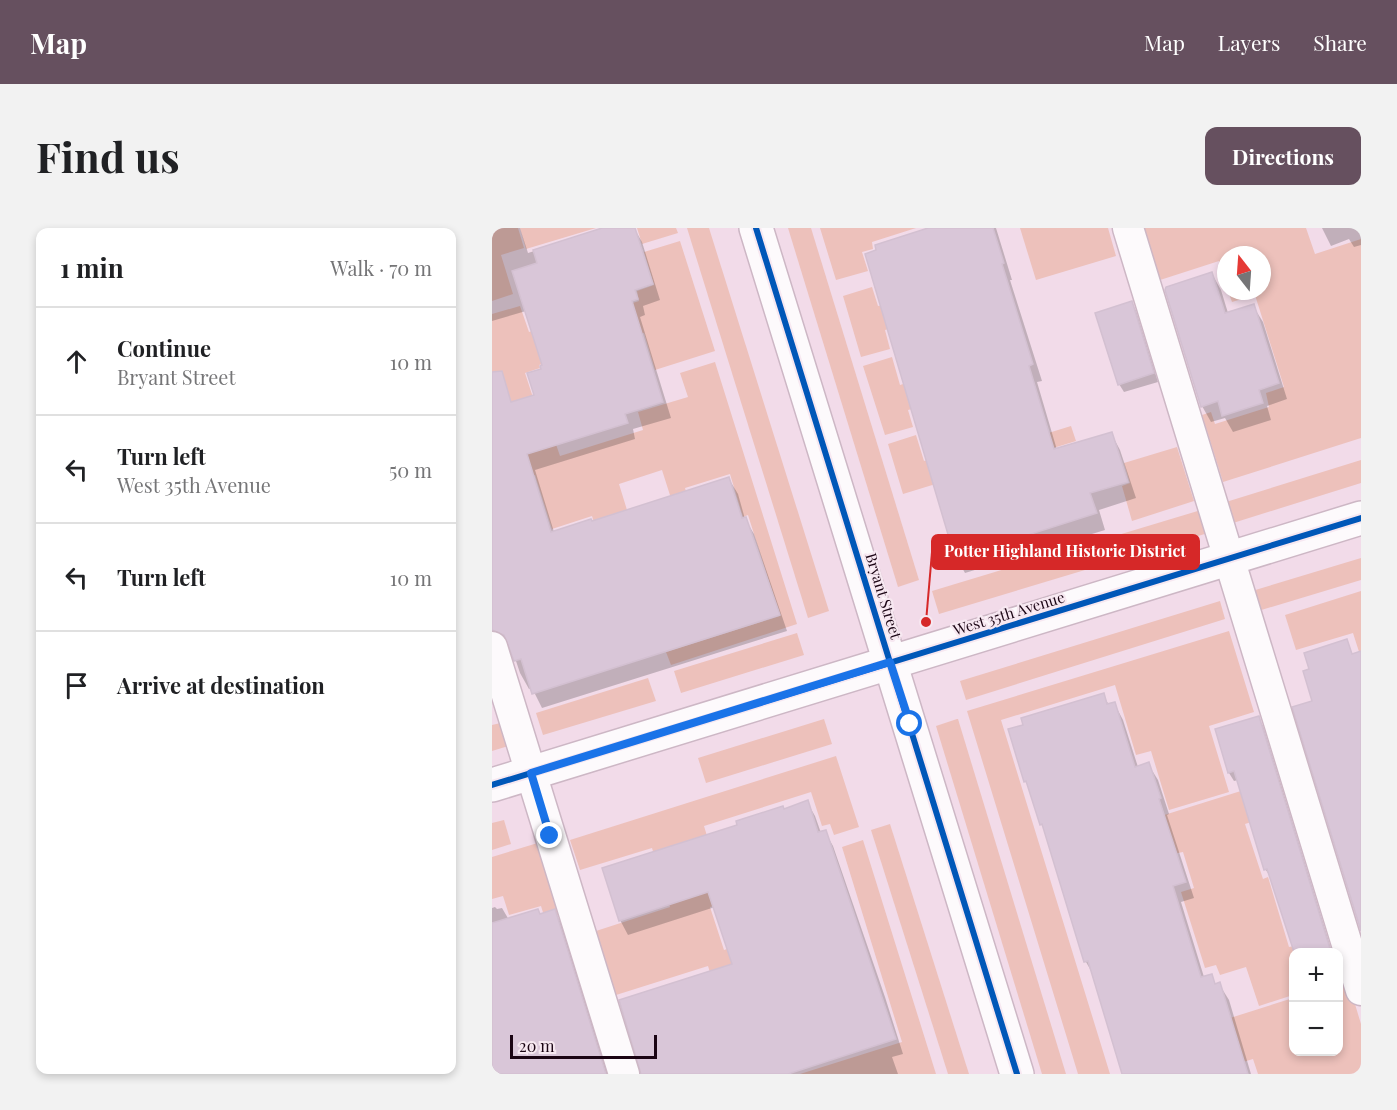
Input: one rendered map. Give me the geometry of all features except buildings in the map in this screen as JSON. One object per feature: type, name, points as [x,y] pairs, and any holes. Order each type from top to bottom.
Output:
[{"type":"street","name":"Bryant Street","points":[[756,228],[1017,1074]]},
{"type":"street","name":"West 35th Avenue","points":[[492,785],[1361,518]]},
{"type":"lane","points":[[1128,228],[1361,990]]},
{"type":"lane","points":[[492,647],[624,1074]]},
{"type":"shaded area","points":[[492,228],[518,228],[524,248],[501,255],[513,294],[492,301]]},
{"type":"shaded area","points":[[520,228],[596,228],[526,249]]},
{"type":"shaded area","points":[[637,228],[676,228],[678,233],[642,244]]},
{"type":"shaded area","points":[[687,228],[709,228],[829,611],[808,618]]},
{"type":"shaded area","points":[[788,228],[811,228],[919,580],[898,587]]},
{"type":"shaded area","points":[[820,228],[916,228],[872,242],[873,249],[862,252],[868,271],[836,280]]},
{"type":"shaded area","points":[[1020,228],[1108,228],[1116,256],[1036,280]]},
{"type":"shaded area","points":[[1140,228],[1306,228],[1315,254],[1361,239],[1361,438],[1223,482],[1202,415],[1211,412],[1215,424],[1269,407],[1266,393],[1284,387],[1257,300],[1271,300],[1271,246],[1217,246],[1217,262],[1157,281]]},
{"type":"shaded area","points":[[680,241],[715,351],[655,370],[644,333],[592,348],[582,319],[639,301],[637,291],[654,285],[644,252]]},
{"type":"shaded area","points":[[872,287],[878,306],[888,304],[895,327],[885,330],[890,349],[861,357],[843,296]]},
{"type":"shaded area","points":[[520,306],[529,332],[560,322],[590,349],[539,365],[540,368],[525,373],[540,419],[492,406],[492,314]]},
{"type":"shaded area","points":[[892,357],[900,385],[913,381],[920,407],[908,410],[913,427],[885,435],[863,366]]},
{"type":"shaded area","points":[[715,362],[797,624],[671,665],[666,652],[780,616],[748,515],[743,517],[730,474],[685,488],[697,528],[682,533],[662,470],[619,484],[639,549],[606,560],[592,516],[552,529],[535,475],[492,488],[492,480],[514,462],[549,424],[560,456],[643,430],[638,412],[688,397],[680,373]]},
{"type":"shaded area","points":[[1071,426],[1076,441],[903,494],[888,444],[916,435],[924,461],[941,456],[944,465]]},
{"type":"shaded area","points":[[1177,447],[1194,501],[1132,521],[1122,486],[1130,483],[1124,463]]},
{"type":"shaded area","points":[[1361,460],[1361,483],[1233,523],[1226,502]]},
{"type":"shaded area","points":[[1201,510],[1208,533],[939,614],[932,591]]},
{"type":"shaded area","points":[[1361,558],[1361,580],[1258,611],[1252,591]]},
{"type":"shaded area","points":[[1361,591],[1361,658],[1353,633],[1296,650],[1285,615]]},
{"type":"shaded area","points":[[1220,601],[1225,619],[966,700],[960,681]]},
{"type":"shaded area","points":[[1229,631],[1254,712],[1209,726],[1229,792],[1169,810],[1151,751],[1136,755],[1115,685],[1001,720],[1110,1074],[1078,1074],[967,711]]},
{"type":"shaded area","points":[[797,633],[804,655],[681,693],[674,671]]},
{"type":"shaded area","points":[[648,678],[656,701],[543,735],[536,713]]},
{"type":"shaded area","points":[[824,719],[832,744],[706,783],[698,758]]},
{"type":"shaded area","points":[[958,719],[1066,1074],[1042,1074],[936,726]]},
{"type":"shaded area","points":[[505,722],[512,745],[492,751],[492,725]]},
{"type":"shaded area","points":[[836,756],[859,827],[834,835],[830,824],[822,826],[811,792],[704,826],[727,902],[710,907],[724,950],[742,944],[726,1024],[708,966],[616,995],[596,931],[670,907],[652,848],[580,870],[570,840]]},
{"type":"shaded area","points":[[1279,779],[1288,810],[1245,824],[1263,879],[1268,877],[1289,947],[1295,946],[1296,948],[1289,948],[1289,996],[1259,1006],[1246,967],[1220,975],[1216,965],[1205,968],[1181,892],[1194,888],[1183,852],[1173,854],[1161,816]]},
{"type":"shaded area","points":[[504,820],[511,844],[492,850],[492,823]]},
{"type":"shaded area","points":[[890,824],[969,1074],[948,1074],[871,830]]},
{"type":"shaded area","points":[[863,840],[936,1074],[800,1074],[902,1042],[842,847]]},
{"type":"shaded area","points":[[541,842],[563,913],[545,919],[541,906],[509,915],[503,896],[492,899],[492,857]]},
{"type":"shaded area","points":[[1348,981],[1361,1024],[1361,1074],[1258,1074],[1253,1059],[1204,1074],[1138,1074],[1227,1019],[1289,999],[1289,1056],[1343,1056],[1343,983]]},
{"type":"cycle path","points":[[756,228],[1017,1074]]},
{"type":"cycle path","points":[[492,785],[1361,518]]},
{"type":"place","name":"Potter Highland Historic District","points":[[926,622]]},
{"type":"route","points":[[550,836],[531,773],[890,662],[910,724]]}]
